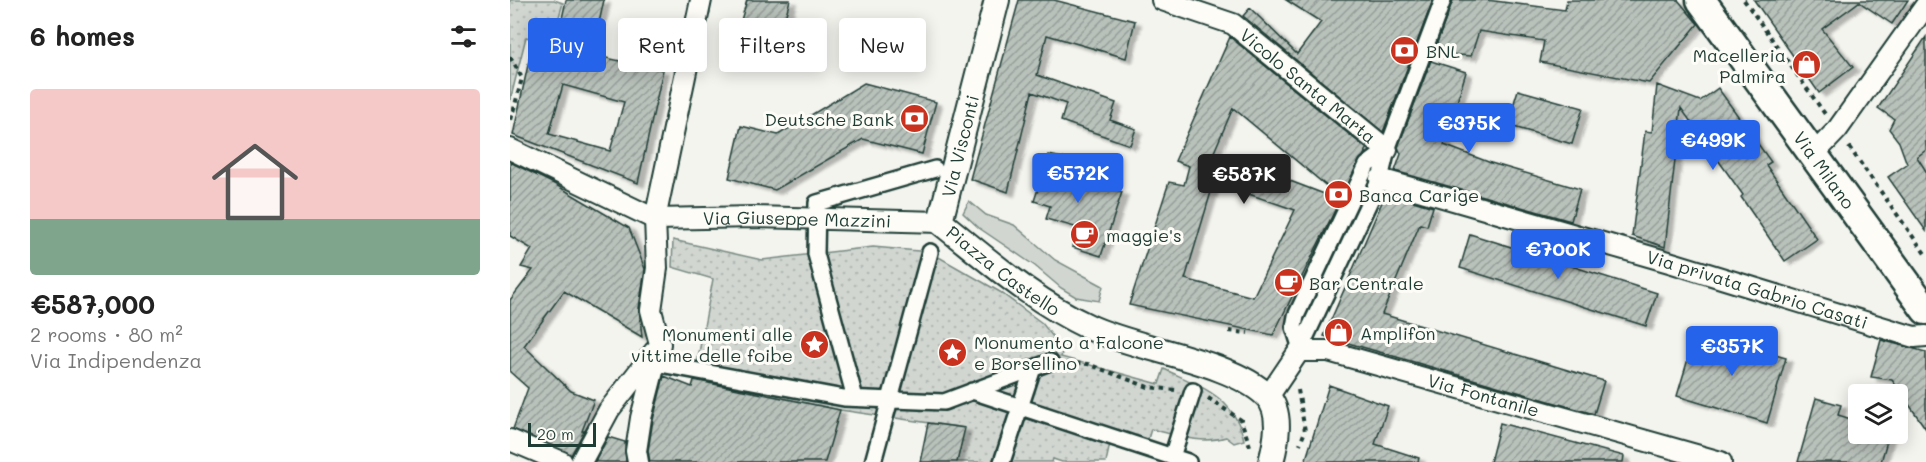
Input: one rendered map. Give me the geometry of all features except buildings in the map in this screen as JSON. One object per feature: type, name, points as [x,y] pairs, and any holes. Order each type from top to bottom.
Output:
[{"type":"main road","name":"Via Milano","points":[[1701,0],[1926,310]]},
{"type":"street","points":[[637,456],[641,418],[658,353],[651,310],[657,268],[655,219],[701,0]]},
{"type":"street","name":"Via Visconti","points":[[940,222],[997,0]]},
{"type":"street","name":"Vicolo Santa Marta","points":[[1162,0],[1233,24],[1387,150]]},
{"type":"street","points":[[1259,459],[1278,420],[1268,397],[1300,350],[1380,179],[1387,150],[1443,0]]},
{"type":"street","points":[[1813,154],[1837,130],[1926,5]]},
{"type":"street","points":[[510,149],[655,219]]},
{"type":"street","points":[[1300,350],[1294,327],[1296,316],[1367,165],[1387,150]]},
{"type":"street","points":[[855,399],[816,254],[817,203],[935,169]]},
{"type":"street","name":"Via privata Gabrio Casati","points":[[1380,179],[1669,262],[1914,337],[1926,336]]},
{"type":"street","name":"Via Giuseppe Mazzini","points":[[655,219],[815,218],[940,222]]},
{"type":"street","name":"Piazza Castello","points":[[940,222],[1038,300],[1082,324],[1238,378],[1268,397]]},
{"type":"street","points":[[873,462],[930,252]]},
{"type":"street","name":"Via Fontanile","points":[[1300,350],[1328,351],[1714,461]]},
{"type":"street","points":[[658,353],[855,399],[944,402],[1050,362]]},
{"type":"street","points":[[581,462],[609,410],[658,353]]},
{"type":"street","points":[[1002,462],[1033,368]]},
{"type":"street","points":[[972,391],[1188,462]]},
{"type":"street","points":[[1173,457],[1193,392]]},
{"type":"street","points":[[510,440],[562,462]]},
{"type":"path","points":[[510,57],[522,78],[510,124]]},
{"type":"path","points":[[1229,331],[1248,333]]},
{"type":"path","points":[[1050,362],[1089,364],[1148,387],[1193,392],[1241,420],[1250,444],[1259,459]]},
{"type":"shaded area","points":[[510,0],[554,0],[563,3],[559,18],[528,18],[528,38],[526,37],[510,101]]},
{"type":"shaded area","points":[[969,201],[986,215],[1014,225],[1055,260],[1103,286],[1099,301],[1076,297],[1061,288],[1035,266],[979,228],[963,213]]},
{"type":"shaded area","points":[[673,240],[762,260],[873,247],[930,252],[1000,292],[1042,323],[1057,342],[1064,345],[1061,357],[1159,384],[1164,369],[1203,388],[1224,403],[1232,413],[1244,440],[1234,443],[1226,437],[1198,440],[1151,429],[1146,446],[1111,439],[1106,462],[1062,462],[1053,459],[1052,462],[957,462],[964,428],[840,410],[694,379],[713,279],[672,267]]},
{"type":"place","name":"BNL","points":[[1405,51]]},
{"type":"place","name":"Macelleria Palmira","points":[[1807,65]]},
{"type":"place","name":"Deutsche Bank","points":[[915,119]]},
{"type":"place","name":"Banca Carige","points":[[1338,195]]},
{"type":"place","name":"maggie's","points":[[1085,235]]},
{"type":"place","name":"Bar Centrale","points":[[1288,283]]},
{"type":"place","name":"Amplifon","points":[[1339,333]]},
{"type":"place","name":"Monumenti alle vittime delle foibe","points":[[814,344]]},
{"type":"place","name":"Monumento a Falcone e Borsellino","points":[[953,352]]}]
